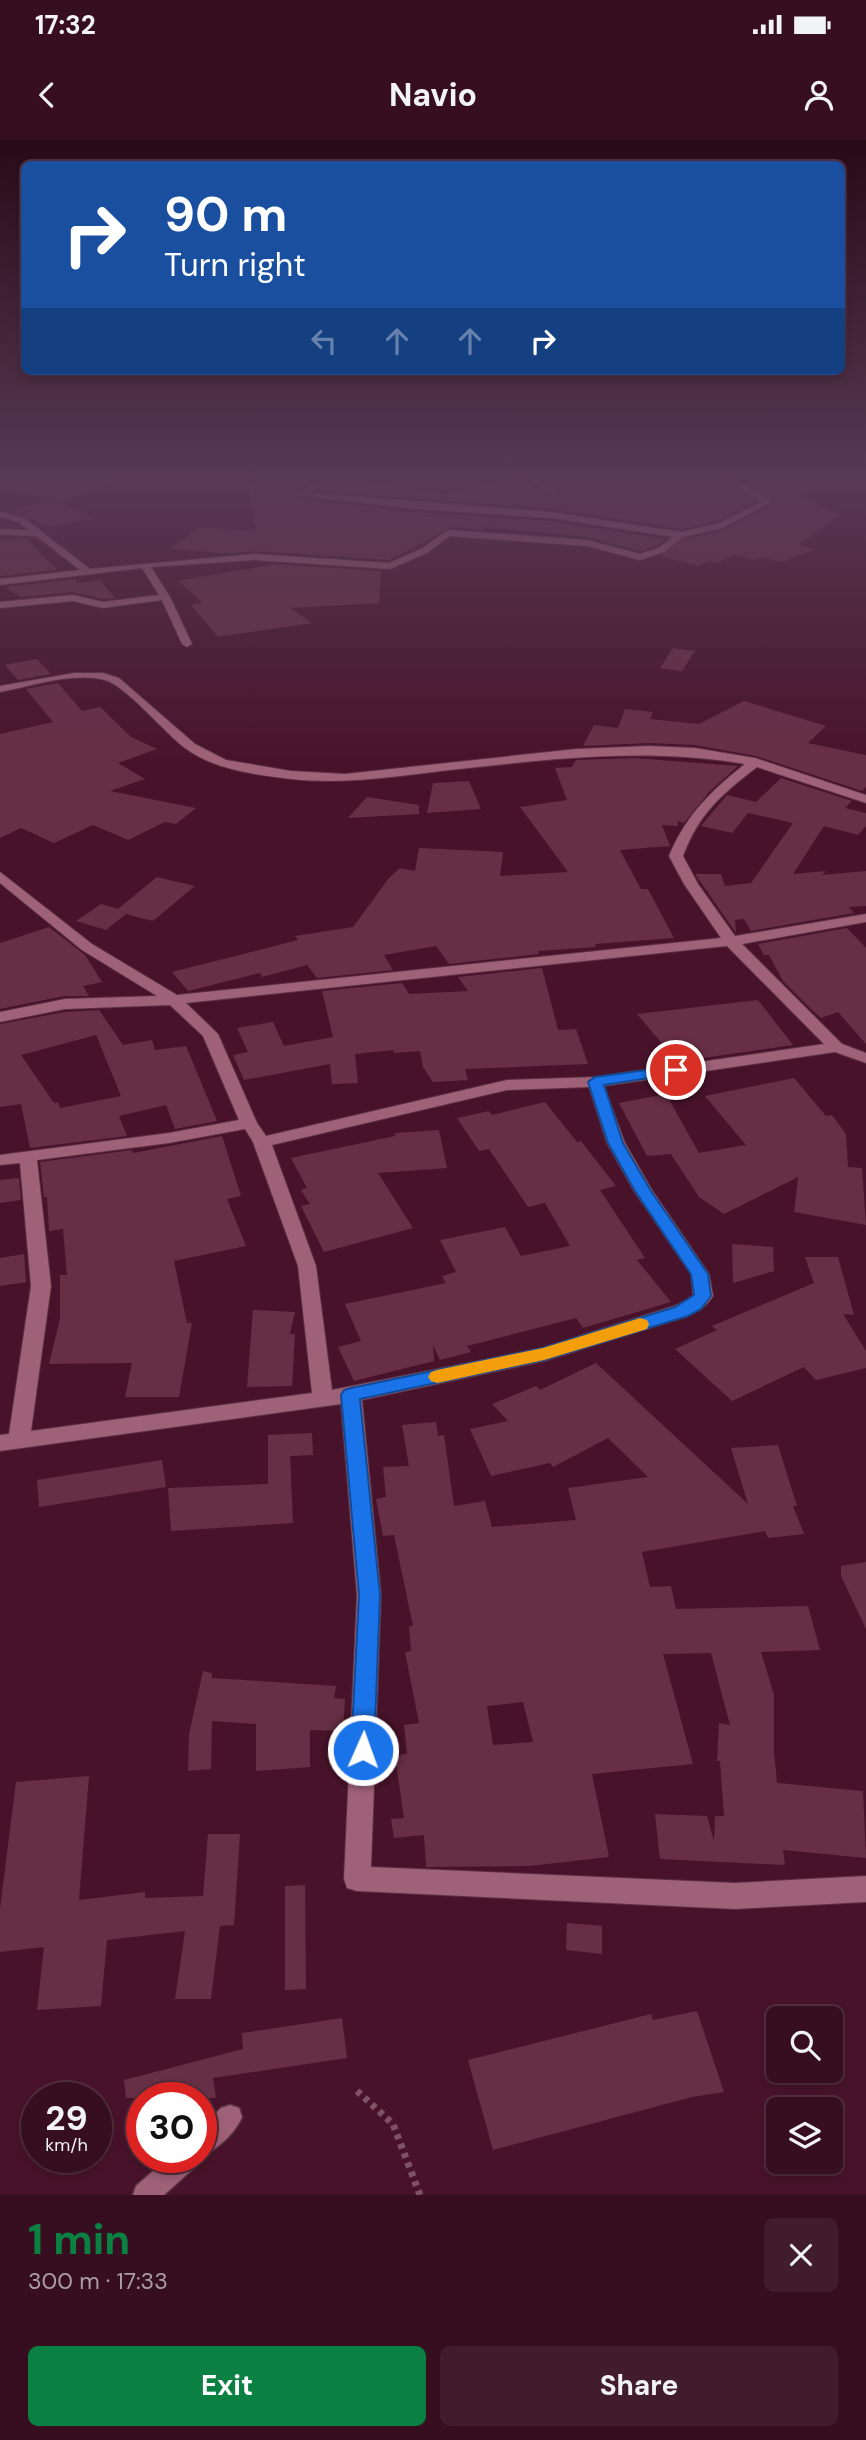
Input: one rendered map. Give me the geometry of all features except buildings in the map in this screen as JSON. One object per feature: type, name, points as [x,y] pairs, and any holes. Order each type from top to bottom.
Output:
[{"type":"street","points":[[85,569],[90,573]]},
{"type":"street","points":[[0,582],[118,569]]},
{"type":"street","points":[[148,569],[166,597],[187,644]]},
{"type":"street","points":[[0,605],[73,598],[103,605],[166,597]]},
{"type":"street","points":[[0,689],[88,674],[105,675],[115,680],[191,747],[223,763],[291,775],[345,778],[576,753],[649,750],[695,752],[755,762],[866,799]]},
{"type":"street","points":[[755,762],[703,804],[686,827],[676,856],[691,884],[732,941],[836,1047],[866,1058]]},
{"type":"street","points":[[0,876],[87,947],[173,1000],[210,1034],[248,1123],[262,1142],[307,1266],[323,1398]]},
{"type":"street","points":[[0,1017],[65,1004],[173,1000],[732,941],[866,918]]},
{"type":"street","points":[[262,1142],[507,1085],[595,1082],[836,1047]]},
{"type":"street","points":[[28,1157],[41,1286],[10,1442],[351,1395],[544,1354],[695,1305],[703,1296],[700,1274],[643,1191],[616,1143],[595,1082]]},
{"type":"street","points":[[0,1160],[169,1138],[248,1123]]},
{"type":"street","points":[[351,1395],[369,1595],[357,1879],[735,1896],[866,1889]]},
{"type":"lane","points":[[217,2129],[230,2117]]},
{"type":"lane","points":[[145,2195],[169,2173]]},
{"type":"path","points":[[358,2091],[393,2124],[420,2195]]},
{"type":"slow traffic","points":[[437,1377],[544,1354],[640,1324]]},
{"type":"route","points":[[363,1750],[369,1595],[351,1395],[544,1354],[695,1305],[703,1296],[700,1274],[643,1191],[616,1143],[595,1082],[676,1070]]}]
